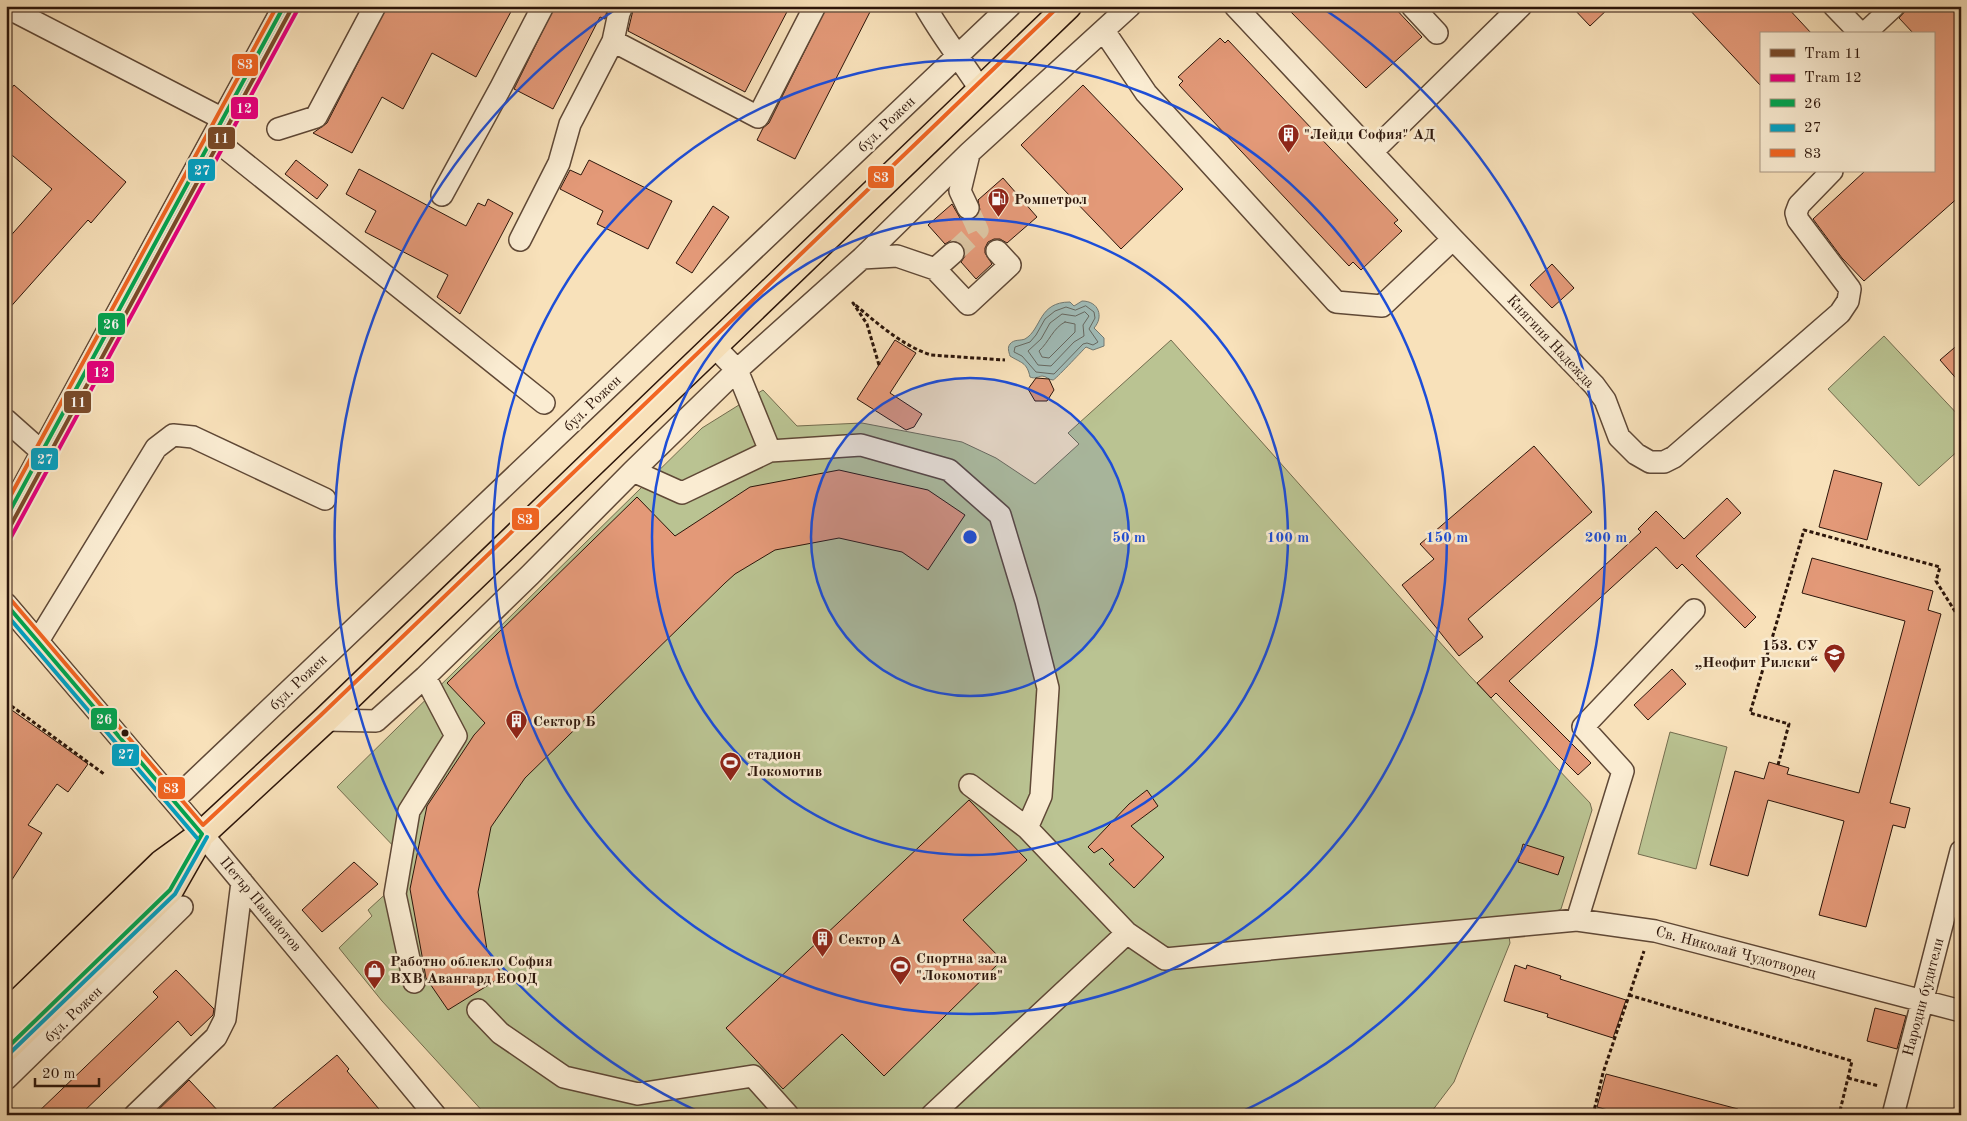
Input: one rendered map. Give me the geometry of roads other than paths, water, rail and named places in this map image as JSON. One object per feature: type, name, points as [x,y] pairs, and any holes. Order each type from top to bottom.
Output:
[{"type":"main road","name":"бул. Рожен","points":[[6,1014],[162,863],[202,834],[325,720],[1068,6]]},
{"type":"main road","name":"бул. Рожен","points":[[6,1049],[170,890],[202,834]]},
{"type":"street","points":[[6,518],[284,6]]},
{"type":"street","points":[[278,129],[316,118],[375,6]]},
{"type":"street","points":[[442,195],[501,87],[542,6]]},
{"type":"street","points":[[520,240],[559,163],[570,124],[612,41],[622,6]]},
{"type":"street","points":[[612,41],[758,117],[815,6]]},
{"type":"street","points":[[925,6],[937,28],[980,90]]},
{"type":"street","name":"бул. Рожен","points":[[174,800],[1010,6]]},
{"type":"street","points":[[325,720],[376,721],[425,677],[530,575],[633,470],[737,370],[862,258],[970,153],[1130,6]]},
{"type":"street","name":"Княгиня Надежда","points":[[1235,6],[1453,239],[1594,385],[1605,400],[1619,437],[1636,454],[1650,462],[1664,462],[1674,457],[1840,313],[1848,301],[1850,289],[1798,220],[1796,213],[1799,205],[1831,172]]},
{"type":"street","points":[[1412,6],[1437,33]]},
{"type":"street","points":[[1372,152],[1521,6]]},
{"type":"street","points":[[1834,6],[1860,32]]},
{"type":"street","points":[[1864,32],[1894,6]]},
{"type":"street","points":[[6,7],[223,119]]},
{"type":"street","points":[[1104,31],[1146,93],[1336,302],[1382,306],[1453,239]]},
{"type":"street","points":[[213,138],[544,403]]},
{"type":"street","points":[[968,208],[960,191],[970,153]]},
{"type":"street","points":[[862,258],[897,256],[935,269],[968,304],[1010,265],[997,251]]},
{"type":"street","points":[[935,269],[953,253]]},
{"type":"street","points":[[714,346],[737,370],[770,451]]},
{"type":"street","points":[[6,420],[42,452]]},
{"type":"street","points":[[38,641],[156,448],[173,435],[193,437],[325,499]]},
{"type":"street","points":[[633,470],[682,493],[770,451],[862,445],[949,470],[1000,515],[1026,601],[1048,688],[1041,796],[1027,828]]},
{"type":"street","name":"Петър Панайотов","points":[[6,604],[174,800],[435,1115]]},
{"type":"street","points":[[1577,920],[1623,771],[1583,727],[1694,610]]},
{"type":"street","points":[[414,982],[395,894],[409,811],[456,736],[425,677]]},
{"type":"street","name":"Св. Николай Чудотворец","points":[[970,785],[1027,828],[1127,932],[1165,959],[1577,920],[1655,930],[1961,1011]]},
{"type":"street","name":"Народни будители","points":[[1893,1115],[1961,850]]},
{"type":"street","points":[[135,1115],[216,1037],[226,1019],[242,882]]},
{"type":"street","name":"бул. Рожен","points":[[6,1079],[182,907]]},
{"type":"street","points":[[932,1115],[1127,932]]},
{"type":"street","points":[[478,1010],[500,1033],[564,1077],[638,1094],[753,1076],[788,1115]]},
{"type":"water","points":[[1082,301],[1092,304],[1098,310],[1099,319],[1094,328],[1104,338],[1104,346],[1093,350],[1086,347],[1053,380],[1043,376],[1030,377],[1025,366],[1010,356],[1008,348],[1010,344],[1031,335],[1046,311],[1052,306],[1070,302],[1074,306]]},
{"type":"tunnel","points":[[953,253],[978,230],[968,208]]},
{"type":"tram line","name":"11","points":[[6,534],[293,6]]},
{"type":"tram line","name":"12","points":[[11,537],[298,9]]},
{"type":"place","name":"\"Лейди София\" АД","points":[[1288,153]]},
{"type":"place","name":"Ромпетрол","points":[[998,218]]},
{"type":"place","name":"153. СУ „Неофит Рилски“","points":[[1834,673]]},
{"type":"place","name":"Сектор Б","points":[[517,740]]},
{"type":"place","name":"стадион Локомотив","points":[[731,782]]},
{"type":"place","name":"Сектор А","points":[[822,958]]},
{"type":"place","name":"Спортна зала \"Локомотив\"","points":[[900,986]]},
{"type":"place","name":"Работно облекло София ВХВ Авангард ЕООД","points":[[374,989]]}]
